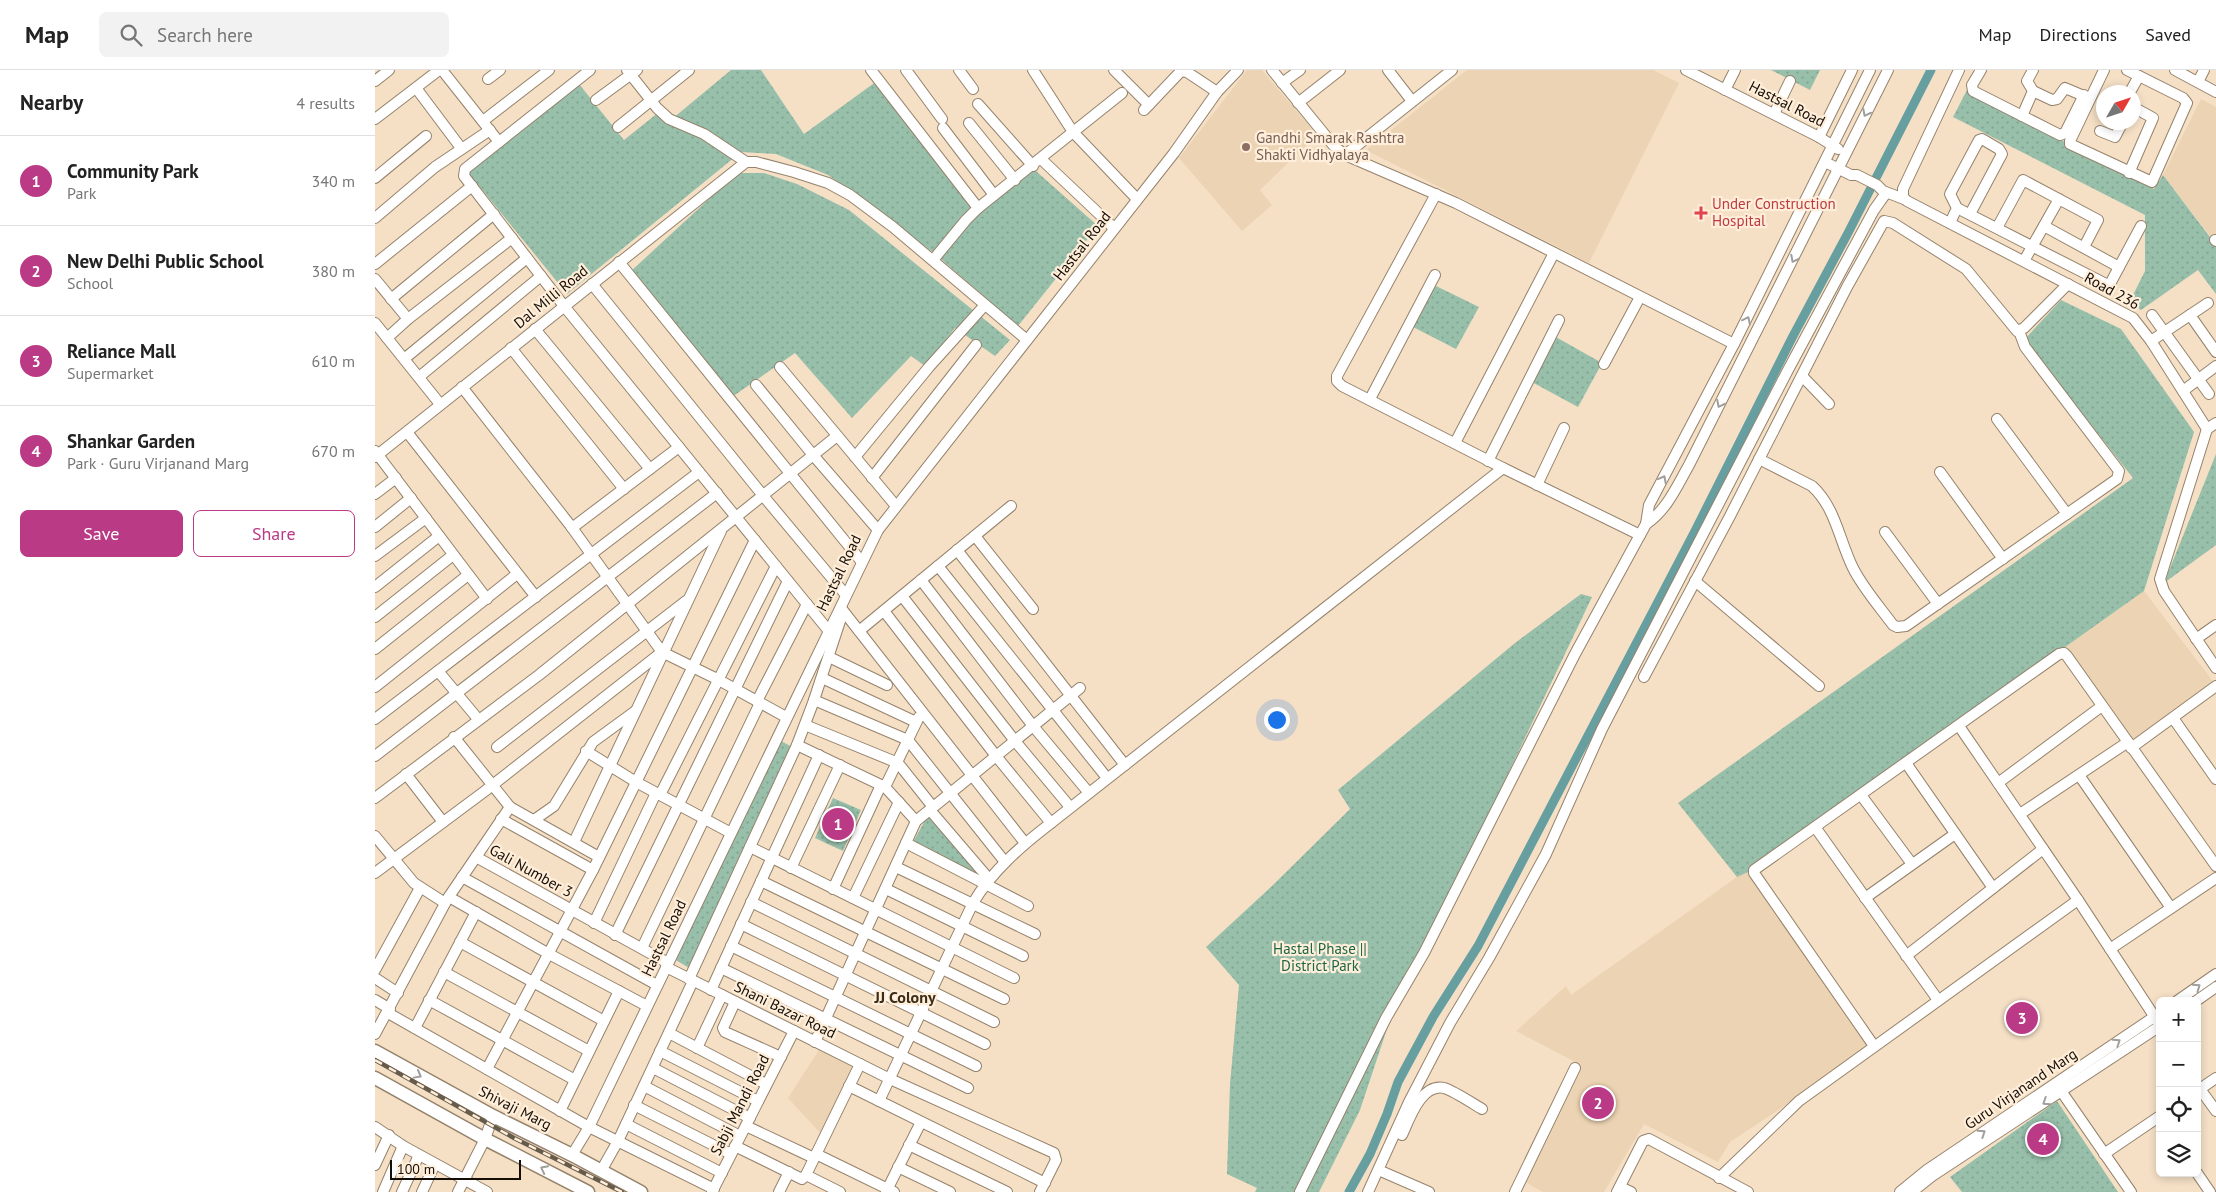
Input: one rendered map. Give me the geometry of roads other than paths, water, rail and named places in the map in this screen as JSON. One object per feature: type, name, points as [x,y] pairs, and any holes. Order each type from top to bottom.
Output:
[{"type":"main road","name":"Shivaji Marg","points":[[375,1051],[493,1116],[641,1192]]},
{"type":"main road","points":[[375,1078],[485,1139],[588,1192]]},
{"type":"street","points":[[375,81],[389,70]]},
{"type":"street","points":[[375,119],[416,88],[427,74],[441,70],[499,142]]},
{"type":"street","points":[[488,79],[500,70]]},
{"type":"street","points":[[483,121],[549,70]]},
{"type":"street","points":[[590,70],[465,169],[464,176],[564,306],[828,630]]},
{"type":"street","points":[[618,127],[689,70]]},
{"type":"street","points":[[871,70],[978,208]]},
{"type":"street","points":[[906,70],[994,195]]},
{"type":"street","points":[[959,70],[973,89]]},
{"type":"street","points":[[1033,70],[1073,132],[1137,199]]},
{"type":"street","points":[[1114,70],[1147,108],[1181,71],[1187,72],[1217,92]]},
{"type":"street","name":"Hastsal Road","points":[[572,1155],[589,1126],[828,630],[841,609],[845,594],[861,561],[878,530],[1137,199],[1217,92],[1238,70]]},
{"type":"street","points":[[1272,70],[1334,146],[1345,155],[1435,194],[1735,344]]},
{"type":"street","points":[[1282,83],[1300,70]]},
{"type":"street","points":[[1298,103],[1340,70]]},
{"type":"street","points":[[1388,70],[1412,101]]},
{"type":"street","points":[[1345,155],[1452,70]]},
{"type":"street","name":"Hastsal Road","points":[[1686,70],[1698,73],[1725,90],[1819,137],[1846,154]]},
{"type":"street","points":[[1725,90],[1735,70]]},
{"type":"street","points":[[1819,137],[1852,70]]},
{"type":"street","points":[[1300,1192],[1386,1018],[1424,953],[1575,654],[1640,536],[1646,524],[1649,505],[1735,344],[1870,70]]},
{"type":"street","points":[[1646,524],[1666,505],[1689,465],[1840,169],[1888,70]]},
{"type":"street","points":[[1904,199],[1903,190],[1959,70]]},
{"type":"street","points":[[1981,70],[1973,85],[1973,91],[2057,134],[2063,134],[2097,70]]},
{"type":"street","points":[[2032,70],[2027,81],[2033,91],[2052,100],[2057,99],[2065,88],[2084,96]]},
{"type":"street","points":[[2104,70],[2069,141],[2070,144],[2149,182],[2153,180],[2187,106],[2183,98],[2127,70]]},
{"type":"street","points":[[2175,70],[2216,92]]},
{"type":"street","points":[[2198,82],[2205,70]]},
{"type":"street","points":[[596,100],[632,72],[651,100],[669,119],[704,134],[746,162],[794,172],[839,188],[893,227],[984,306],[1027,340]]},
{"type":"street","points":[[2134,85],[2139,76]]},
{"type":"street","points":[[1774,114],[1790,81]]},
{"type":"street","points":[[416,88],[461,148]]},
{"type":"street","points":[[2022,116],[2033,91]]},
{"type":"street","points":[[933,260],[978,208],[1122,93]]},
{"type":"street","points":[[978,104],[1037,162],[1114,228]]},
{"type":"street","points":[[2129,172],[2153,118],[2141,111]]},
{"type":"street","points":[[969,124],[1015,180]]},
{"type":"street","points":[[375,218],[435,167],[490,130]]},
{"type":"street","points":[[2100,131],[2115,137],[2119,130]]},
{"type":"street","points":[[375,178],[426,136]]},
{"type":"street","points":[[1970,214],[2002,154],[1999,149],[1985,140],[1979,140],[1950,194],[1957,208],[2105,284],[2110,284],[2141,226]]},
{"type":"street","name":"Dal Milli Road","points":[[376,454],[407,432],[746,162]]},
{"type":"street","points":[[1825,162],[1840,169]]},
{"type":"street","name":"Road 236","points":[[1840,169],[1880,190],[1904,199],[2133,318],[2151,341],[2207,429]]},
{"type":"street","points":[[1997,228],[2023,180],[2098,220],[2084,248]]},
{"type":"street","points":[[375,264],[472,186]]},
{"type":"street","points":[[1368,1192],[1409,1102],[1450,1023],[1489,958],[1546,854],[1602,729],[1788,370],[1874,210],[1880,190]]},
{"type":"street","points":[[1435,194],[1337,376],[1337,381],[1342,386],[1488,461],[1640,536]]},
{"type":"street","points":[[2024,261],[2059,200]]},
{"type":"street","points":[[1950,223],[1957,208]]},
{"type":"street","points":[[391,299],[494,214]]},
{"type":"street","points":[[1644,677],[1847,288],[1883,222],[1886,220],[1966,269],[2010,325],[2019,331],[2025,346],[2120,473],[2117,479],[1906,626],[1895,626],[1857,575],[1829,506],[1823,498],[1812,486],[1759,459]]},
{"type":"street","points":[[2044,226],[2119,267]]},
{"type":"street","points":[[387,338],[408,319],[512,238]]},
{"type":"street","points":[[1455,443],[1554,253]]},
{"type":"street","points":[[404,359],[527,258]]},
{"type":"street","points":[[619,262],[861,561]]},
{"type":"street","points":[[419,377],[541,276]]},
{"type":"street","points":[[1370,399],[1435,276]]},
{"type":"street","points":[[375,279],[408,319]]},
{"type":"street","points":[[592,284],[762,495],[845,594]]},
{"type":"street","points":[[2019,331],[2068,284]]},
{"type":"street","points":[[1604,364],[1640,297]]},
{"type":"street","points":[[2151,341],[2208,303]]},
{"type":"street","points":[[855,457],[929,367],[984,306]]},
{"type":"street","points":[[2151,314],[2209,394]]},
{"type":"street","points":[[2190,315],[2216,352]]},
{"type":"street","points":[[1488,461],[1559,320]]},
{"type":"street","points":[[375,323],[440,404]]},
{"type":"street","points":[[535,329],[650,469]]},
{"type":"street","points":[[872,478],[976,346]]},
{"type":"street","points":[[511,348],[623,489]]},
{"type":"street","points":[[2183,391],[2216,366]]},
{"type":"street","points":[[780,367],[896,506]]},
{"type":"street","points":[[1802,376],[1829,404]]},
{"type":"street","points":[[756,385],[878,530]]},
{"type":"street","points":[[462,387],[572,528],[662,652],[693,666],[786,717]]},
{"type":"street","points":[[1997,420],[2067,514]]},
{"type":"street","points":[[2216,423],[2207,429],[2161,579],[2164,591],[2216,668]]},
{"type":"street","points":[[1537,485],[1564,428]]},
{"type":"street","points":[[407,432],[535,597]]},
{"type":"street","points":[[375,798],[539,675],[837,436]]},
{"type":"street","points":[[572,528],[679,447]]},
{"type":"street","points":[[376,454],[487,599]]},
{"type":"street","points":[[879,1101],[973,903],[987,881],[1005,862],[1025,843],[1070,807],[1503,468]]},
{"type":"street","points":[[375,719],[699,472]]},
{"type":"street","points":[[1940,472],[2003,559]]},
{"type":"street","points":[[375,494],[395,478]]},
{"type":"street","points":[[375,756],[717,493]]},
{"type":"street","points":[[375,527],[411,498]]},
{"type":"street","points":[[859,631],[1011,506]]},
{"type":"street","points":[[375,556],[426,518]]},
{"type":"street","points":[[574,842],[722,528]]},
{"type":"street","points":[[1885,532],[1938,604]]},
{"type":"street","points":[[375,587],[439,536]]},
{"type":"street","points":[[975,536],[1033,609]]},
{"type":"street","points":[[487,1069],[593,870],[755,540]]},
{"type":"street","points":[[957,550],[1125,764]]},
{"type":"street","points":[[375,617],[453,555]]},
{"type":"street","points":[[594,923],[658,794],[776,566]]},
{"type":"street","points":[[938,566],[1107,778]]},
{"type":"street","points":[[375,687],[517,574]]},
{"type":"street","points":[[375,649],[469,575]]},
{"type":"street","points":[[921,580],[1033,726],[1089,793]]},
{"type":"street","points":[[615,935],[788,581]]},
{"type":"street","points":[[1695,582],[1819,686]]},
{"type":"street","points":[[902,596],[1015,741],[1070,807]]},
{"type":"street","points":[[497,747],[689,598]]},
{"type":"street","points":[[642,948],[758,702],[807,604]]},
{"type":"street","points":[[841,609],[1025,843]]},
{"type":"street","points":[[601,1171],[619,1141],[634,1105],[653,1068],[797,745],[829,657],[841,609]]},
{"type":"street","points":[[883,611],[1051,823]]},
{"type":"street","points":[[2196,639],[2216,625]]},
{"type":"street","points":[[375,873],[492,785],[662,652]]},
{"type":"street","points":[[1874,1046],[1753,871],[2061,653],[2067,656],[2216,866]]},
{"type":"street","points":[[829,657],[887,685]]},
{"type":"street","points":[[438,671],[478,720]]},
{"type":"street","points":[[822,678],[916,722]]},
{"type":"street","points":[[2019,814],[2173,718],[2216,686]]},
{"type":"street","points":[[815,1042],[844,975],[877,910],[916,821],[1080,688]]},
{"type":"street","points":[[814,700],[908,740],[1005,862]]},
{"type":"street","points":[[1998,783],[2102,706]]},
{"type":"street","points":[[534,820],[554,806],[585,751],[593,742],[635,711]]},
{"type":"street","points":[[833,889],[883,786],[898,763],[921,711]]},
{"type":"street","points":[[2173,718],[2216,780]]},
{"type":"street","points":[[805,725],[898,763],[987,881]]},
{"type":"street","points":[[1959,726],[2156,1017]]},
{"type":"street","points":[[454,737],[510,807],[599,857]]},
{"type":"street","points":[[797,745],[883,786],[916,821]]},
{"type":"street","points":[[585,751],[609,767],[731,833]]},
{"type":"street","points":[[711,990],[819,756]]},
{"type":"street","points":[[1906,764],[1993,888]]},
{"type":"street","points":[[791,868],[840,765]]},
{"type":"street","points":[[406,774],[443,822]]},
{"type":"street","points":[[2079,775],[2171,908]]},
{"type":"street","points":[[1861,795],[1913,864]]},
{"type":"street","points":[[853,898],[899,802]]},
{"type":"street","points":[[375,1034],[447,900],[510,807]]},
{"type":"street","points":[[501,820],[593,870]]},
{"type":"street","points":[[1815,827],[1938,1000]]},
{"type":"street","points":[[1865,898],[1955,834]]},
{"type":"street","points":[[375,836],[420,888],[476,912],[549,954],[647,1006]]},
{"type":"street","points":[[906,843],[987,881],[1027,906]]},
{"type":"street","points":[[750,847],[1014,978]]},
{"type":"street","points":[[1906,956],[2043,849]]},
{"type":"street","name":"Gali Number 3","points":[[476,857],[615,935]]},
{"type":"street","points":[[896,867],[1035,934]]},
{"type":"street","points":[[462,877],[657,985]]},
{"type":"street","points":[[2110,949],[2216,878]]},
{"type":"street","points":[[761,881],[1004,999]]},
{"type":"street","points":[[375,970],[420,888]]},
{"type":"street","points":[[886,889],[1023,956]]},
{"type":"street","points":[[1719,1178],[1799,1101],[2078,900]]},
{"type":"street","points":[[751,902],[994,1022]]},
{"type":"street","points":[[415,1028],[476,912]]},
{"type":"street","points":[[741,924],[985,1044]]},
{"type":"street","name":"Shani Bazar Road","points":[[615,935],[642,948],[691,980],[815,1042],[1054,1153],[1056,1160],[1042,1187]]},
{"type":"street","points":[[460,942],[605,1021]]},
{"type":"street","points":[[731,946],[976,1066]]},
{"type":"street","points":[[721,968],[968,1088]]},
{"type":"street","points":[[445,972],[589,1051]]},
{"type":"street","points":[[2183,997],[2216,974]]},
{"type":"street","points":[[375,978],[398,993]]},
{"type":"street","points":[[2201,998],[2216,987]]},
{"type":"street","points":[[560,1111],[619,991]]},
{"type":"street","points":[[697,1048],[722,995]]},
{"type":"street","points":[[375,1000],[415,1028],[560,1111],[713,1190]]},
{"type":"street","points":[[429,1000],[575,1080]]},
{"type":"street","points":[[735,1002],[724,1025],[725,1032],[781,1057]]},
{"type":"street","name":"Guru Virjanand Marg","points":[[1912,1192],[1932,1176],[2156,1021]]},
{"type":"street","name":"Sabji Mandi Road","points":[[713,1190],[794,1031]]},
{"type":"street","points":[[669,1033],[766,1084]]},
{"type":"street","points":[[660,1051],[758,1101]]},
{"type":"street","points":[[806,1176],[860,1064]]},
{"type":"street","points":[[653,1068],[748,1122],[889,1191],[897,1167],[921,1122]]},
{"type":"street","points":[[1515,1192],[1575,1068]]},
{"type":"street","points":[[2201,1089],[2216,1078]]},
{"type":"street","points":[[644,1086],[736,1146]]},
{"type":"street","points":[[849,1086],[1042,1187]]},
{"type":"street","points":[[1373,1192],[1424,1095],[1433,1090],[1443,1088],[1482,1109]]},
{"type":"street","points":[[2058,1088],[2131,1192]]},
{"type":"street","name":"Guru Virjanand Marg","points":[[1900,1192],[1927,1170],[2058,1088]]},
{"type":"street","points":[[2201,1092],[2216,1111]]},
{"type":"street","points":[[634,1105],[736,1146],[802,1178],[806,1176],[840,1192]]},
{"type":"street","points":[[458,1192],[485,1139],[493,1116]]},
{"type":"street","points":[[2104,1154],[2156,1119]]},
{"type":"street","points":[[626,1124],[722,1172]]},
{"type":"street","points":[[375,1127],[403,1146],[483,1191]]},
{"type":"street","points":[[375,1165],[389,1135]]},
{"type":"street","points":[[1631,1192],[1619,1189],[1643,1141],[1647,1139],[1748,1192]]},
{"type":"street","points":[[909,1145],[1007,1192]]},
{"type":"street","points":[[383,1192],[403,1146]]},
{"type":"street","points":[[402,1192],[419,1155]]},
{"type":"street","points":[[422,1192],[435,1164]]},
{"type":"street","points":[[897,1167],[950,1192]]},
{"type":"street","points":[[783,1191],[789,1172]]},
{"type":"street","points":[[1383,1172],[1429,1192]]},
{"type":"street","points":[[2200,1177],[2210,1192]]},
{"type":"waterway","points":[[1349,1192],[1370,1154],[1398,1082],[1433,1017],[1478,946],[1695,531],[1793,336],[1931,70]]},
{"type":"railway","points":[[375,1060],[514,1138],[622,1192]]},
{"type":"place","name":"Gandhi Smarak Rashtra Shakti Vidhyalaya","points":[[1246,147]]},
{"type":"place","name":"Under Construction Hospital","points":[[1701,213]]},
{"type":"place","name":"Community Park","points":[[838,824]]},
{"type":"place","name":"Reliance Mall","points":[[2022,1018]]},
{"type":"place","name":"New Delhi Public School","points":[[1598,1103]]},
{"type":"place","name":"Shankar Garden","points":[[2043,1139]]},
{"type":"district","name":"JJ Colony","points":[[905,997]]},
{"type":"park label","name":"Hastal Phase || District Park","points":[[1320,958]]}]
